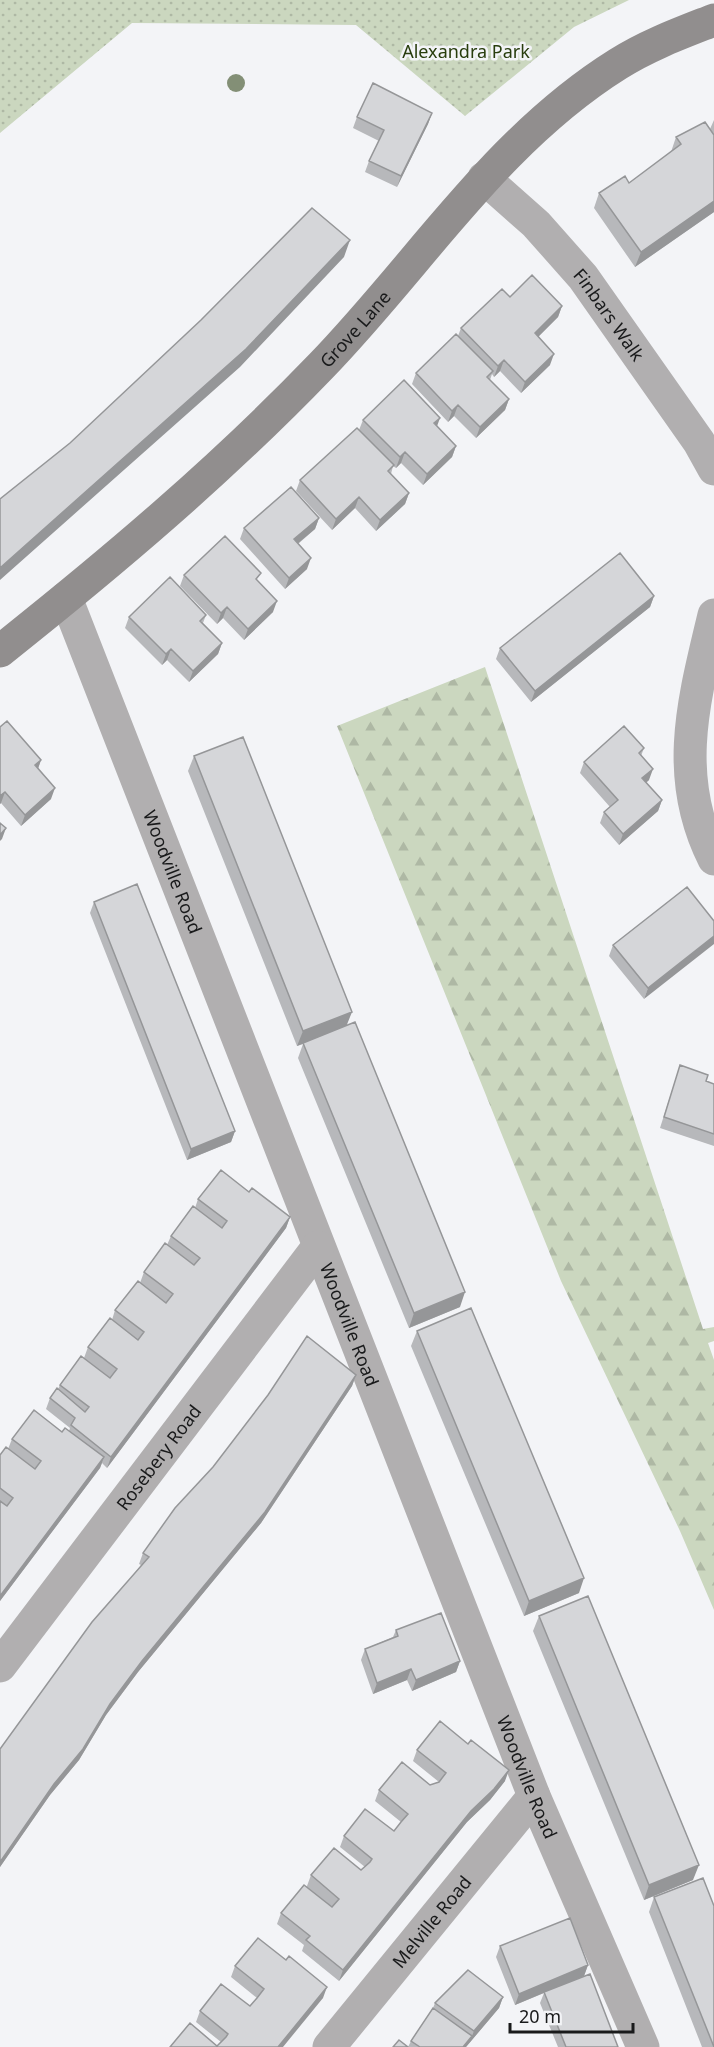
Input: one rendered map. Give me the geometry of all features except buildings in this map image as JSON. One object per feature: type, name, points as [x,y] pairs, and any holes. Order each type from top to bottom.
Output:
[{"type":"main road","name":"Grove Lane","points":[[0,651],[160,520],[243,445],[323,364],[504,156],[567,101],[618,64],[661,40],[714,20]]},
{"type":"street","name":"Finbars Walk","points":[[484,178],[536,224],[583,277],[699,442],[714,469]]},
{"type":"street","name":"Woodville Road","points":[[66,598],[534,1796],[643,2047]]},
{"type":"street","points":[[714,615],[695,693],[689,749],[694,801],[714,859]]},
{"type":"street","name":"Rosebery Road","points":[[0,1666],[318,1247]]},
{"type":"street","name":"Melville Road","points":[[329,2047],[534,1796]]},
{"type":"green space","name":"Alexandra Park","points":[[0,0],[629,0],[574,27],[465,116],[356,25],[132,23],[0,133]]},
{"type":"green space","points":[[485,667],[703,1329],[714,1327],[714,1341],[708,1343],[714,1360],[714,1610],[680,1531],[561,1281],[337,726]]}]
